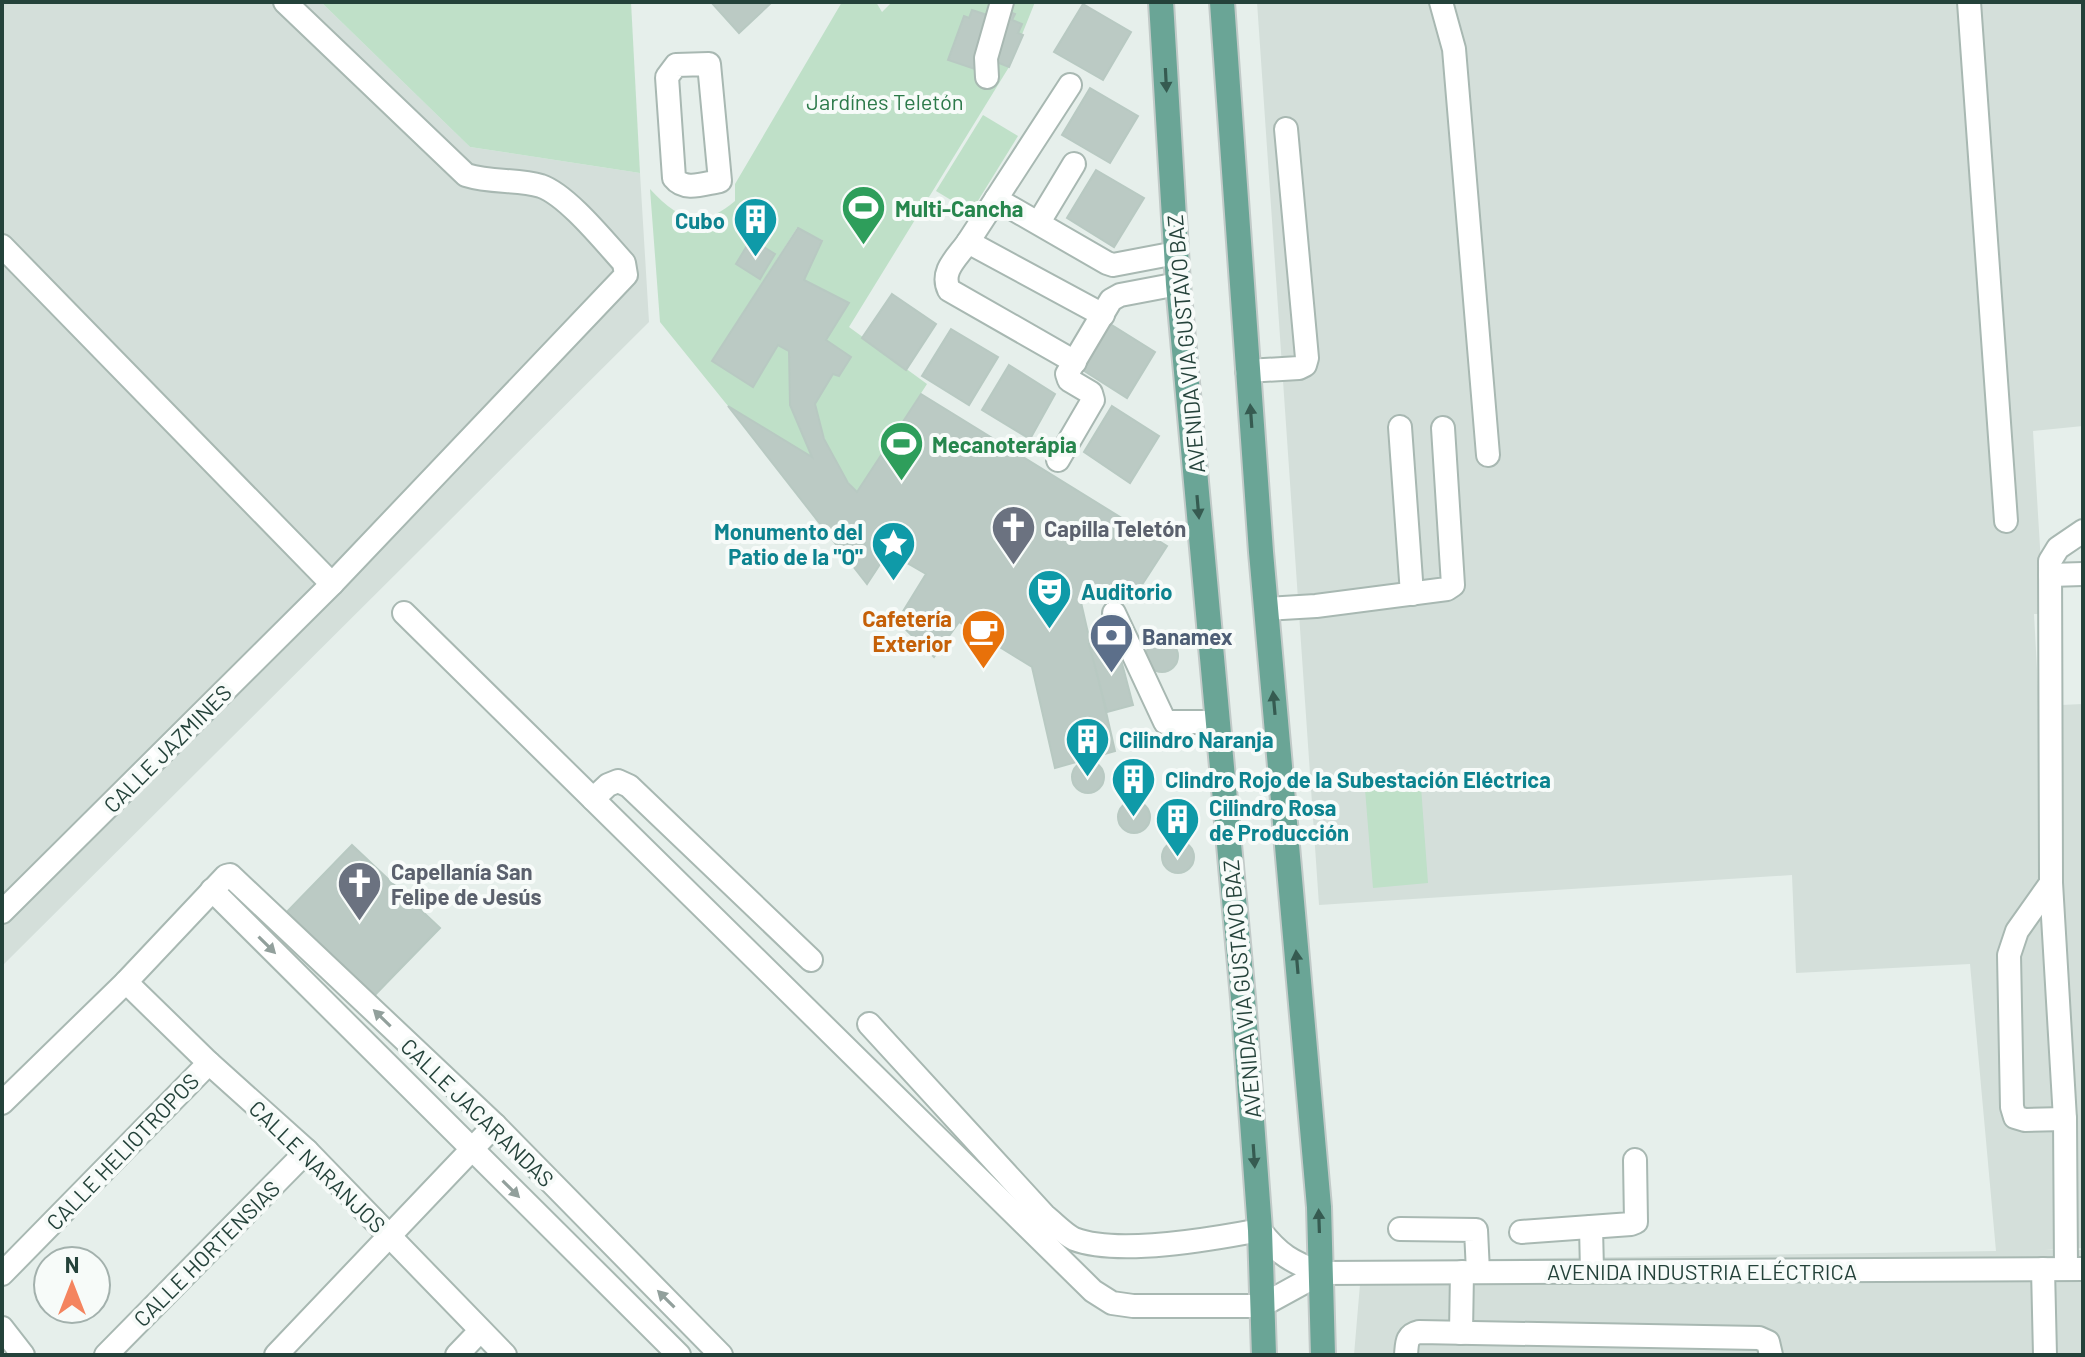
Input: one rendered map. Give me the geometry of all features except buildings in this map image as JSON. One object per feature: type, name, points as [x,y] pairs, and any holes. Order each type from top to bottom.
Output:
[{"type":"main road","name":"AVENIDA VIA GUSTAVO BAZ","points":[[1161,2],[1178,284],[1243,998],[1260,1230],[1264,1355]]},
{"type":"main road","points":[[1222,2],[1266,609],[1319,1207],[1323,1355]]},
{"type":"street","name":"CALLE JAZMINES","points":[[2,912],[332,584],[626,275],[624,263],[556,193],[537,185],[486,182],[466,175],[285,2]]},
{"type":"street","points":[[987,77],[986,58],[1002,2]]},
{"type":"street","points":[[1441,2],[1454,49],[1488,455]]},
{"type":"street","points":[[1969,2],[2006,521]]},
{"type":"street","points":[[709,64],[720,181],[686,186],[674,178],[667,77],[676,65],[709,64]]},
{"type":"street","points":[[1070,85],[946,272],[945,282],[949,290],[1075,362]]},
{"type":"street","points":[[1247,371],[1299,368],[1305,365],[1307,358],[1286,129]]},
{"type":"street","points":[[1039,222],[1074,164]]},
{"type":"street","points":[[996,199],[1113,265],[1176,253]]},
{"type":"street","points":[[968,242],[1103,315]]},
{"type":"street","points":[[2,246],[332,584]]},
{"type":"street","points":[[1058,460],[1093,400],[1091,393],[1067,377],[1103,315],[1116,296],[1178,284]]},
{"type":"street","points":[[1400,427],[1412,594]]},
{"type":"street","points":[[1266,609],[1412,594],[1447,589],[1453,585],[1443,428]]},
{"type":"street","points":[[2075,1269],[2051,883],[2050,561],[2054,552],[2083,531]]},
{"type":"street","points":[[2050,575],[2083,574]]},
{"type":"street","points":[[404,613],[1093,1291],[1112,1303],[1133,1306],[1261,1306]]},
{"type":"street","points":[[1114,613],[1165,722],[1218,722]]},
{"type":"street","points":[[593,799],[608,785],[618,781],[629,786],[811,960]]},
{"type":"street","name":"CALLE JACARANDAS","points":[[679,1355],[212,890],[230,875],[495,1125],[721,1355]]},
{"type":"street","points":[[2051,883],[2017,931],[2009,955],[2012,1107],[2015,1117],[2025,1120],[2065,1119]]},
{"type":"street","points":[[2,1103],[126,982],[212,890]]},
{"type":"street","name":"CALLE NARANJOS","points":[[126,982],[209,1063],[307,1151],[505,1355]]},
{"type":"street","points":[[869,1024],[1045,1216],[1072,1238],[1108,1248],[1218,1238],[1260,1230]]},
{"type":"street","name":"CALLE HELIOTROPOS","points":[[2,1274],[209,1063]]},
{"type":"street","points":[[276,1355],[495,1125]]},
{"type":"street","name":"CALLE HORTENSIAS","points":[[106,1355],[307,1151]]},
{"type":"street","points":[[1521,1232],[1636,1222],[1635,1160]]},
{"type":"street","points":[[1591,1227],[1592,1271]]},
{"type":"street","points":[[1400,1229],[1476,1230],[1461,1333]]},
{"type":"street","name":"AVENIDA INDUSTRIA ELÉCTRICA","points":[[1260,1230],[1275,1250],[1292,1262],[1321,1273],[2075,1269]]},
{"type":"street","points":[[2043,1269],[2045,1355]]},
{"type":"street","name":"AVENIDA INDUSTRIA ELÉCTRICA","points":[[1261,1306],[1321,1273]]},
{"type":"street","points":[[2,1328],[23,1355]]},
{"type":"street","points":[[457,1355],[480,1331]]},
{"type":"street","points":[[1406,1355],[1407,1340],[1411,1334],[1461,1333],[1759,1338],[1768,1342],[1771,1355]]},
{"type":"shaded area","points":[[2,2],[321,2],[470,147],[640,173],[649,322],[2,966]]},
{"type":"shaded area","points":[[1257,2],[2083,2],[2083,426],[2033,431],[2044,614],[2034,614],[2039,706],[2083,704],[2083,1248],[2045,1250],[2083,1250],[2083,1355],[1354,1355],[1362,1261],[1996,1251],[1970,964],[1796,973],[1792,875],[1319,905]]},
{"type":"green space","points":[[321,2],[631,2],[640,173],[470,147]]},
{"type":"green space","name":"Jardínes Teletón","points":[[842,2],[876,2],[882,12],[892,2],[1035,2],[1009,67],[849,327],[927,384],[857,492],[830,451],[815,404],[833,374],[839,376],[851,357],[826,340],[849,303],[804,280],[822,240],[797,228],[712,361],[753,387],[778,345],[789,351],[790,405],[812,457],[728,406],[660,322],[650,189],[670,208],[690,217],[712,216],[735,201],[735,184]]},
{"type":"green space","points":[[983,115],[1018,136],[971,212],[936,191]]},
{"type":"green space","points":[[1420,773],[1428,883],[1373,888],[1364,777]]},
{"type":"place","name":"Multi-Cancha","points":[[864,247]]},
{"type":"place","name":"Cubo","points":[[756,259]]},
{"type":"place","name":"Mecanoterápia","points":[[901,483]]},
{"type":"place","name":"Capilla Teletón","points":[[1013,567]]},
{"type":"place","name":"Monumento del Patio de la \"O\"","points":[[894,583]]},
{"type":"place","name":"Auditorio","points":[[1050,630]]},
{"type":"place","name":"Cafetería Exterior","points":[[983,670]]},
{"type":"place","name":"Banamex","points":[[1111,675]]},
{"type":"place","name":"Cilindro Naranja","points":[[1088,778]]},
{"type":"place","name":"Clindro Rojo de la Subestación Eléctrica","points":[[1134,818]]},
{"type":"place","name":"Cilindro Rosa de Producción","points":[[1178,859]]},
{"type":"place","name":"Capellanía San Felipe de Jesús","points":[[360,923]]}]
